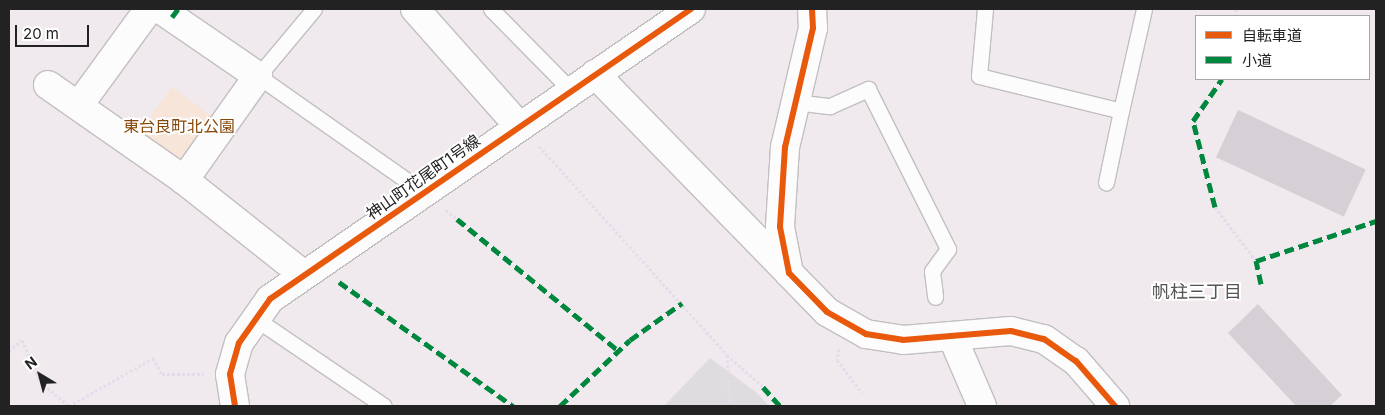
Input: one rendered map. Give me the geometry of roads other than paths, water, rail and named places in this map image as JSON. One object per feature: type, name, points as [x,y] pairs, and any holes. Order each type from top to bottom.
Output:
[{"type":"street","points":[[80,105],[149,9]]},
{"type":"street","points":[[160,9],[258,76],[184,180]]},
{"type":"street","points":[[415,9],[519,126]]},
{"type":"street","name":"神山町花尾町1号線","points":[[235,406],[230,374],[253,317],[304,275],[426,194],[519,126],[691,9]]},
{"type":"street","points":[[789,273],[780,228],[785,147],[813,28],[812,9]]},
{"type":"street","points":[[595,74],[827,312],[866,334],[903,340],[1011,331],[1044,339],[1076,361],[1116,406]]},
{"type":"street","points":[[48,85],[80,105],[184,180],[304,275]]},
{"type":"street","points":[[952,336],[982,406]]},
{"type":"lane","points":[[314,9],[258,76],[426,194]]},
{"type":"lane","points":[[491,9],[571,90]]},
{"type":"lane","points":[[985,9],[979,76],[1120,112]]},
{"type":"lane","points":[[1106,182],[1144,9]]},
{"type":"lane","points":[[796,102],[830,106],[868,89],[948,249],[932,271],[936,297]]},
{"type":"lane","points":[[253,317],[384,406]]},
{"type":"district","name":"帆柱三丁目","points":[[1197,292]]},
{"type":"park label","name":"東台良町北公園","points":[[179,126]]}]
